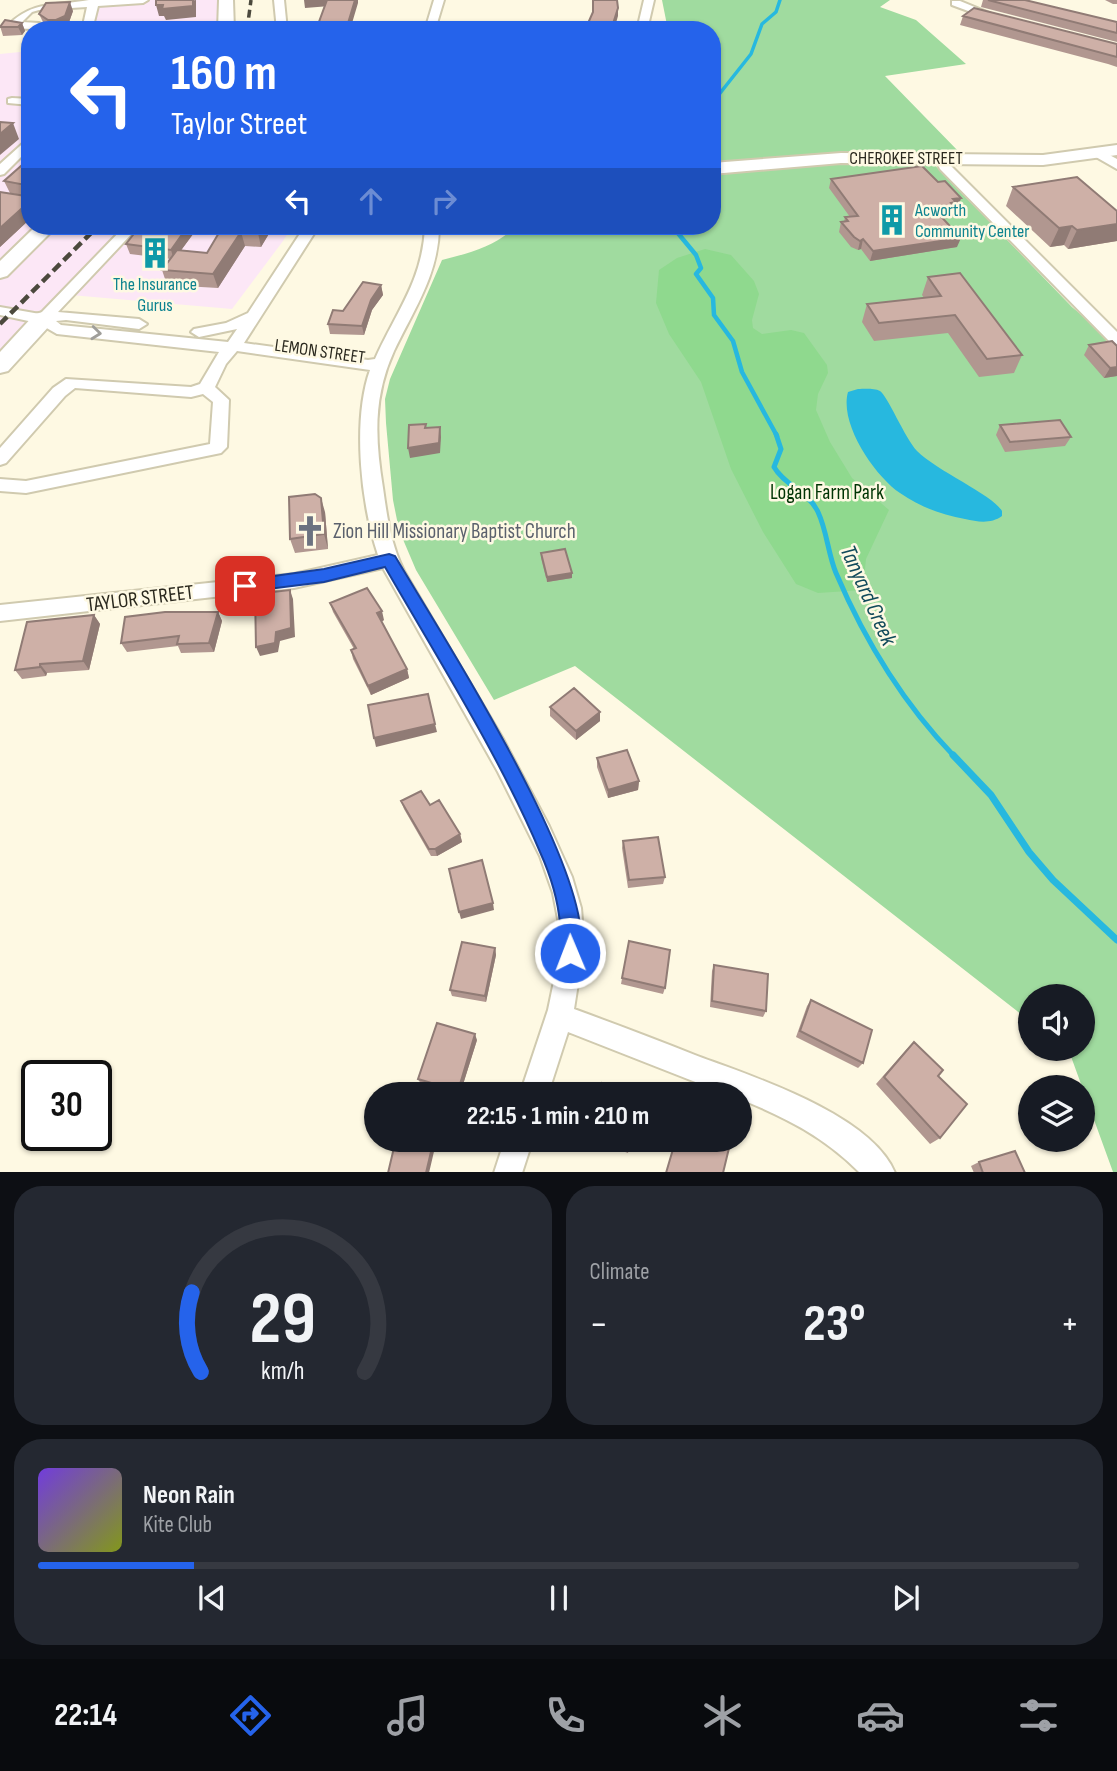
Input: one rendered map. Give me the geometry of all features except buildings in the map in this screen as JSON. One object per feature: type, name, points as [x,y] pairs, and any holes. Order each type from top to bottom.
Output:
[{"type":"street","points":[[21,24],[13,24],[28,10],[38,7],[143,0]]},
{"type":"street","points":[[226,0],[226,21]]},
{"type":"street","points":[[279,0],[281,21]]},
{"type":"street","points":[[433,21],[439,0]]},
{"type":"street","points":[[644,21],[649,0]]},
{"type":"street","points":[[89,21],[93,2]]},
{"type":"street","points":[[956,3],[981,14],[1006,20]]},
{"type":"street","points":[[12,101],[21,102]]},
{"type":"street","points":[[0,171],[21,150]]},
{"type":"street","points":[[1108,152],[1117,165]]},
{"type":"street","name":"CHEROKEE STREET","points":[[721,168],[827,158],[1042,160],[1108,152]]},
{"type":"street","points":[[941,158],[944,166],[1117,341]]},
{"type":"street","points":[[0,272],[38,235]]},
{"type":"street","points":[[0,366],[123,235]]},
{"type":"street","points":[[0,458],[59,392],[72,383],[191,392],[206,388],[219,362],[236,343],[306,235]]},
{"type":"street","points":[[431,235],[430,260],[424,277],[381,363],[371,393],[368,418],[373,485],[389,560],[488,730],[558,872],[571,925],[570,953],[560,1016],[538,1082]]},
{"type":"street","name":"LEMON STREET","points":[[0,311],[43,319],[66,316],[199,332],[236,343],[368,365],[381,363]]},
{"type":"street","points":[[199,332],[230,327],[254,316]]},
{"type":"street","name":"LEMON STREET","points":[[43,319],[58,328],[218,347],[236,343]]},
{"type":"street","points":[[0,485],[26,487],[215,449],[218,447],[221,400],[206,388]]},
{"type":"street","name":"TAYLOR STREET","points":[[0,613],[294,581],[389,560]]},
{"type":"street","points":[[560,1016],[790,1105],[849,1141],[881,1172]]},
{"type":"street","points":[[508,1172],[515,1152]]},
{"type":"shaded area","points":[[97,0],[219,0],[219,21],[85,21]]},
{"type":"shaded area","points":[[21,52],[21,235],[287,235],[232,309],[59,294],[0,354],[0,54]]},
{"type":"green space","name":"Logan Farm Park","points":[[662,0],[890,0],[880,7],[916,20],[966,64],[885,76],[961,154],[923,153],[1072,307],[1117,345],[1117,1172],[1113,1172],[1095,1122],[1095,1075],[1078,1075],[1073,1061],[1095,1061],[1095,984],[1018,984],[1018,1012],[575,666],[494,700],[416,570],[399,530],[393,500],[385,399],[390,379],[442,260],[491,244],[505,235],[721,235],[721,21],[666,21]]},
{"type":"green space","points":[[705,249],[731,255],[754,281],[759,294],[752,320],[753,328],[762,334],[791,330],[804,333],[827,365],[828,373],[818,394],[816,410],[830,442],[852,478],[889,510],[866,559],[863,590],[818,593],[796,584],[763,532],[731,469],[701,382],[669,334],[656,303],[659,270],[677,258]]},
{"type":"water","points":[[858,389],[880,391],[917,451],[937,467],[988,498],[1002,511],[1002,516],[984,522],[948,515],[915,502],[890,485],[861,448],[849,419],[848,392]]},
{"type":"waterway","name":"Tanyard Creek","points":[[721,92],[751,54],[762,24],[776,12],[780,0]]},
{"type":"waterway","name":"Tanyard Creek","points":[[679,235],[696,255],[701,268],[696,274],[713,298],[714,315],[733,341],[742,372],[776,434]]},
{"type":"waterway","name":"Tanyard Creek","points":[[776,434],[781,449],[774,467],[818,512],[836,573],[873,647],[918,715],[954,756]]},
{"type":"waterway","name":"Tanyard Creek","points":[[953,755],[991,795],[1029,852],[1053,880],[1117,940]]},
{"type":"railway","points":[[248,21],[251,0]]},
{"type":"railway","points":[[0,324],[89,235]]},
{"type":"place","name":"Acworth Community Center","points":[[892,220]]},
{"type":"place","name":"The Insurance Gurus","points":[[155,253]]},
{"type":"place","name":"Zion Hill Missionary Baptist Church","points":[[310,531]]},
{"type":"route","points":[[245,586],[324,576],[389,560],[488,730],[549,850],[566,899],[571,925],[570,953]]}]
